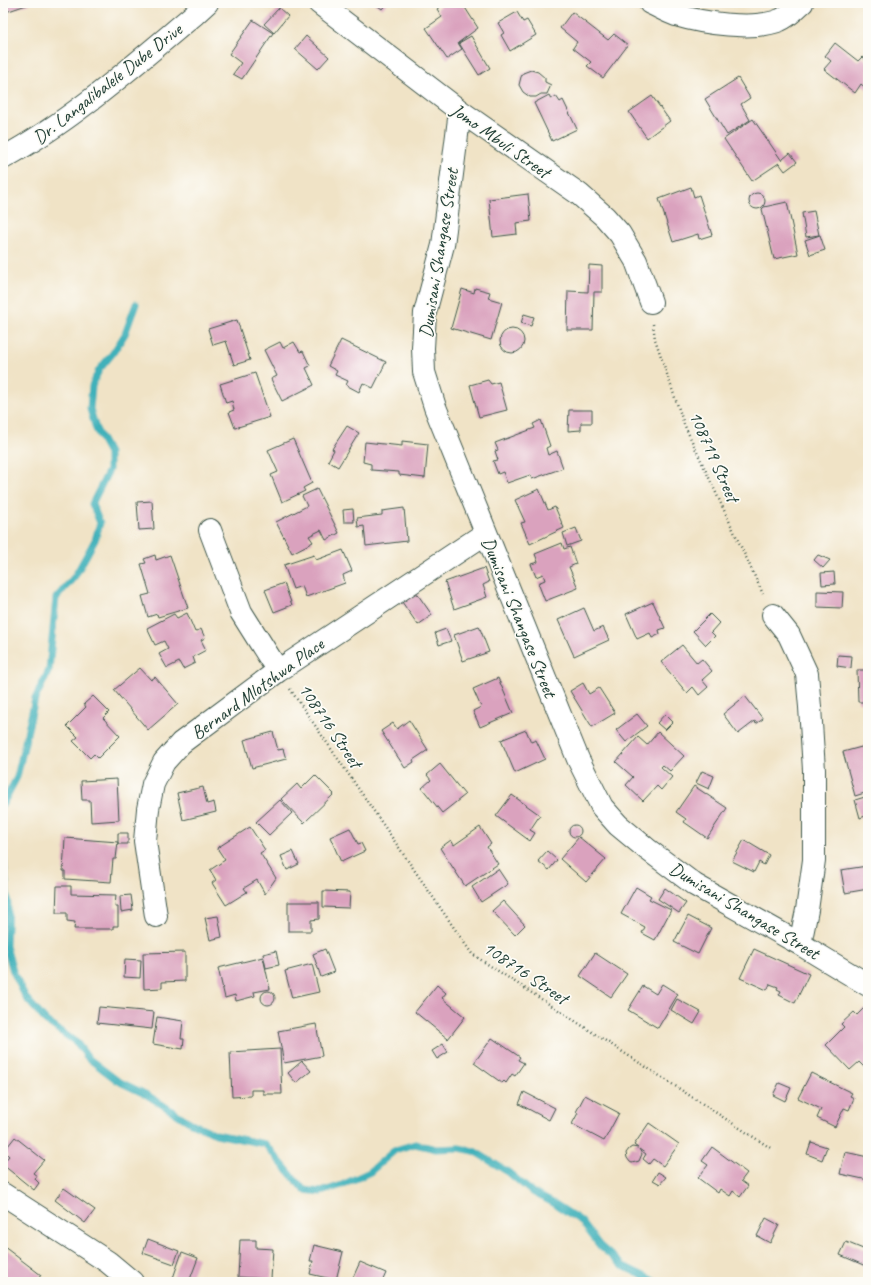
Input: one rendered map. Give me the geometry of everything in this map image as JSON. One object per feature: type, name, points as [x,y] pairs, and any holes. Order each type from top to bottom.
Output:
[{"type":"street","name":"Dr. Langalibalele Dube Drive","points":[[3,158],[26,146],[72,114],[153,49],[207,3]]},
{"type":"street","name":"Jomo Mbuli Street","points":[[319,3],[460,111],[579,194],[605,217],[620,234],[636,261],[651,302]]},
{"type":"street","points":[[650,3],[675,15],[704,22],[733,25],[758,24],[781,20],[802,3]]},
{"type":"street","name":"Dumisani Shangase Street","points":[[460,111],[443,245],[425,313],[423,348],[424,372],[435,407],[578,759],[602,807],[618,826],[647,849],[695,885],[800,944],[868,985]]},
{"type":"street","points":[[210,530],[241,612],[278,671]]},
{"type":"street","name":"Bernard Mlotshwa Place","points":[[156,916],[145,841],[148,809],[153,784],[164,762],[181,743],[278,671],[486,533]]},
{"type":"street","points":[[773,614],[789,635],[807,674],[810,707],[814,770],[814,860],[807,910],[800,944]]},
{"type":"street","points":[[3,1194],[108,1262],[132,1282]]},
{"type":"path","name":"108719 Street","points":[[651,302],[655,339],[684,424],[773,614]]},
{"type":"path","name":"108716 Street","points":[[278,671],[472,954],[772,1149]]},
{"type":"building","points":[[3,3],[32,3],[3,13]]},
{"type":"building","points":[[374,3],[387,3],[382,9]]},
{"type":"building","points":[[445,3],[465,3],[466,5],[464,6],[478,28],[458,43],[462,49],[447,59],[426,28],[442,17],[437,9]]},
{"type":"building","points":[[279,8],[288,16],[274,33],[264,24]]},
{"type":"building","points":[[517,12],[523,22],[527,20],[536,35],[510,51],[501,35],[504,33],[498,23]]},
{"type":"building","points":[[572,12],[608,40],[614,34],[628,45],[603,78],[587,66],[591,62],[573,48],[577,42],[560,28]]},
{"type":"building","points":[[253,20],[273,33],[242,79],[233,74],[241,63],[229,54]]},
{"type":"building","points":[[306,36],[329,57],[318,69],[295,49]]},
{"type":"building","points":[[471,36],[490,68],[479,75],[459,43]]},
{"type":"building","points":[[835,43],[858,61],[862,57],[868,62],[868,90],[861,84],[855,93],[824,69],[831,61],[825,56]]},
{"type":"building","points":[[531,70],[538,72],[545,78],[545,82],[551,85],[547,94],[530,97],[523,92],[519,85],[521,77],[523,73]]},
{"type":"building","points":[[738,78],[750,98],[741,104],[750,120],[727,135],[705,99]]},
{"type":"building","points":[[549,95],[551,99],[556,96],[560,102],[563,100],[577,129],[552,141],[534,103]]},
{"type":"building","points":[[652,96],[670,121],[647,138],[629,112]]},
{"type":"building","points":[[753,119],[782,161],[790,153],[797,162],[785,171],[779,163],[752,181],[724,139]]},
{"type":"building","points":[[691,187],[694,197],[699,195],[712,235],[699,239],[698,234],[673,242],[659,199]]},
{"type":"building","points":[[754,193],[760,193],[765,198],[763,207],[760,209],[754,209],[749,204],[749,198]]},
{"type":"building","points":[[528,194],[531,221],[516,223],[517,234],[493,237],[489,199]]},
{"type":"building","points":[[787,202],[798,254],[774,259],[762,209],[764,207]]},
{"type":"building","points":[[814,211],[819,235],[806,237],[802,213]]},
{"type":"building","points":[[820,235],[825,250],[810,255],[805,240]]},
{"type":"building","points":[[589,265],[602,266],[602,292],[594,292],[593,330],[567,330],[568,291],[588,292]]},
{"type":"building","points":[[475,288],[490,292],[488,298],[502,302],[491,340],[451,328],[462,289],[474,293]]},
{"type":"building","points":[[524,314],[534,317],[531,326],[521,323]]},
{"type":"building","points":[[237,320],[250,360],[234,365],[226,341],[213,345],[208,329]]},
{"type":"building","points":[[512,329],[520,333],[524,341],[520,349],[512,353],[504,349],[500,341],[504,333]]},
{"type":"building","points":[[341,340],[386,362],[373,388],[363,383],[359,392],[346,385],[348,381],[335,375],[337,371],[328,366]]},
{"type":"building","points":[[280,342],[283,348],[294,342],[300,352],[303,351],[310,366],[306,368],[314,385],[282,401],[271,379],[277,376],[264,350]]},
{"type":"building","points":[[255,373],[270,417],[235,428],[229,412],[234,410],[232,401],[226,403],[220,384]]},
{"type":"building","points":[[488,380],[491,384],[499,382],[507,410],[479,417],[470,385]]},
{"type":"building","points":[[569,410],[592,410],[592,423],[581,423],[581,430],[568,431]]},
{"type":"building","points":[[541,420],[550,446],[546,448],[548,455],[557,451],[563,468],[532,479],[530,475],[507,483],[503,472],[498,474],[493,461],[498,460],[495,451],[498,450],[495,443],[535,428],[533,424]]},
{"type":"building","points":[[347,426],[359,433],[338,467],[328,461],[334,450],[332,449]]},
{"type":"building","points":[[293,439],[312,483],[303,488],[305,491],[282,502],[271,475],[278,472],[268,450]]},
{"type":"building","points":[[402,441],[428,444],[425,478],[399,475],[399,472],[371,470],[371,464],[363,462],[365,442],[402,446]]},
{"type":"building","points":[[317,489],[339,533],[326,540],[321,530],[309,536],[313,542],[292,553],[276,522],[307,506],[302,496]]},
{"type":"building","points":[[539,489],[548,510],[555,507],[564,528],[530,544],[521,523],[525,522],[515,500]]},
{"type":"building","points":[[152,501],[154,529],[139,530],[137,502]]},
{"type":"building","points":[[404,508],[407,541],[366,546],[364,526],[358,527],[357,518],[382,515],[382,511]]},
{"type":"building","points":[[353,509],[354,522],[344,522],[343,510]]},
{"type":"building","points":[[576,528],[581,541],[567,546],[563,533]]},
{"type":"building","points":[[562,543],[564,549],[570,547],[576,564],[569,567],[578,588],[545,601],[538,583],[545,580],[543,574],[536,577],[531,564],[538,562],[535,554]]},
{"type":"building","points":[[343,550],[352,571],[343,575],[345,583],[306,597],[302,586],[293,589],[284,565],[314,555],[316,560]]},
{"type":"building","points":[[155,555],[156,560],[170,555],[188,608],[158,617],[157,614],[148,617],[142,596],[150,594],[141,564],[146,563],[144,559]]},
{"type":"building","points":[[818,555],[830,560],[823,568],[814,560]]},
{"type":"building","points":[[484,568],[489,582],[483,585],[487,597],[454,609],[445,582]]},
{"type":"building","points":[[834,572],[835,584],[822,585],[821,573]]},
{"type":"building","points":[[284,583],[292,605],[274,612],[265,590]]},
{"type":"building","points":[[817,591],[843,592],[842,608],[817,607]]},
{"type":"building","points":[[416,592],[432,615],[418,625],[402,602]]},
{"type":"building","points":[[653,602],[665,628],[659,630],[660,634],[652,638],[650,633],[637,639],[626,614]]},
{"type":"building","points":[[584,608],[594,631],[603,627],[609,640],[574,656],[558,620]]},
{"type":"building","points":[[187,613],[195,632],[201,629],[205,638],[201,640],[206,650],[193,657],[195,663],[183,669],[179,662],[167,668],[159,654],[168,649],[164,641],[155,645],[147,628],[174,614],[177,618]]},
{"type":"building","points":[[710,614],[719,623],[711,632],[715,636],[706,645],[693,631]]},
{"type":"building","points":[[479,626],[489,652],[463,661],[454,635]]},
{"type":"building","points":[[446,629],[451,641],[439,645],[435,633]]},
{"type":"building","points":[[682,645],[697,663],[702,659],[712,671],[702,680],[708,687],[699,695],[693,687],[687,693],[661,662]]},
{"type":"building","points":[[838,655],[852,656],[851,668],[837,666]]},
{"type":"building","points":[[140,668],[151,680],[155,677],[178,704],[148,730],[114,690]]},
{"type":"building","points":[[857,670],[868,670],[868,702],[858,702]]},
{"type":"building","points":[[498,678],[513,713],[480,727],[473,711],[481,707],[473,689]]},
{"type":"building","points":[[583,683],[589,694],[599,688],[615,713],[592,727],[570,691]]},
{"type":"building","points":[[93,696],[109,712],[103,718],[120,736],[98,758],[94,754],[90,758],[73,741],[78,737],[67,726],[86,707],[84,704]]},
{"type":"building","points":[[745,696],[763,719],[756,724],[755,721],[738,734],[723,714]]},
{"type":"building","points":[[637,714],[647,726],[626,742],[616,730]]},
{"type":"building","points":[[665,714],[673,722],[665,730],[657,723]]},
{"type":"building","points":[[409,720],[428,750],[413,760],[414,762],[405,768],[381,731],[393,723],[397,729]]},
{"type":"building","points":[[526,730],[531,742],[536,740],[545,759],[515,773],[501,740]]},
{"type":"building","points":[[273,732],[278,750],[283,749],[286,759],[252,768],[244,740]]},
{"type":"building","points":[[658,732],[684,756],[670,771],[663,765],[661,767],[672,777],[661,790],[657,786],[643,801],[626,785],[633,777],[616,762],[638,737],[647,745]]},
{"type":"building","points":[[865,746],[868,758],[868,792],[855,796],[843,752]]},
{"type":"building","points":[[440,764],[465,795],[442,813],[422,788],[431,780],[427,775]]},
{"type":"building","points":[[702,771],[714,776],[709,789],[696,783]]},
{"type":"building","points":[[315,775],[334,794],[304,823],[281,799],[297,784],[301,789]]},
{"type":"building","points":[[117,779],[119,820],[91,822],[90,800],[82,800],[81,781]]},
{"type":"building","points":[[694,786],[727,808],[707,838],[684,822],[686,819],[676,812]]},
{"type":"building","points":[[203,787],[207,804],[214,802],[216,812],[183,820],[177,793]]},
{"type":"building","points":[[512,795],[540,815],[530,830],[535,833],[530,841],[496,816]]},
{"type":"building","points":[[868,796],[868,815],[860,818],[855,800]]},
{"type":"building","points":[[280,800],[292,813],[269,835],[256,822]]},
{"type":"building","points":[[573,825],[577,825],[581,831],[577,837],[573,837],[569,833],[569,829]]},
{"type":"building","points":[[250,827],[265,850],[260,853],[276,878],[265,894],[257,880],[244,888],[247,892],[226,905],[212,883],[216,880],[210,870],[225,860],[217,848]]},
{"type":"building","points":[[480,827],[491,844],[487,847],[498,864],[465,886],[440,848],[451,840],[454,845]]},
{"type":"building","points":[[350,828],[358,844],[361,843],[365,851],[341,862],[330,837]]},
{"type":"building","points":[[118,833],[128,833],[128,844],[118,844]]},
{"type":"building","points":[[579,837],[606,859],[586,882],[560,859]]},
{"type":"building","points":[[65,838],[118,842],[116,859],[113,859],[111,882],[65,879],[65,871],[63,871]]},
{"type":"building","points":[[744,840],[769,855],[764,865],[759,862],[754,872],[732,861]]},
{"type":"building","points":[[293,851],[299,864],[287,870],[281,856]]},
{"type":"building","points":[[547,851],[557,860],[549,870],[538,861]]},
{"type":"building","points":[[867,866],[868,889],[845,893],[841,870]]},
{"type":"building","points":[[498,869],[508,884],[481,902],[472,887]]},
{"type":"building","points":[[57,886],[71,886],[71,894],[116,895],[115,907],[118,907],[118,926],[113,926],[113,929],[74,929],[75,922],[67,921],[67,913],[56,913]]},
{"type":"building","points":[[636,887],[651,896],[649,899],[671,910],[655,940],[642,933],[645,927],[621,914]]},
{"type":"building","points":[[665,888],[686,903],[679,913],[658,899]]},
{"type":"building","points":[[323,891],[350,892],[349,908],[323,907]]},
{"type":"building","points":[[131,895],[133,910],[121,912],[120,896]]},
{"type":"building","points":[[503,901],[525,925],[515,935],[492,911]]},
{"type":"building","points":[[288,902],[319,902],[319,919],[311,920],[311,931],[288,931]]},
{"type":"building","points":[[218,916],[222,937],[210,940],[205,918]]},
{"type":"building","points":[[688,916],[711,928],[698,954],[674,942]]},
{"type":"building","points":[[325,949],[334,972],[321,977],[313,954]]},
{"type":"building","points":[[754,949],[809,974],[795,1003],[779,995],[781,991],[777,989],[778,987],[770,984],[767,990],[740,978]]},
{"type":"building","points":[[276,951],[279,965],[266,968],[263,954]]},
{"type":"building","points":[[185,952],[185,981],[162,982],[162,988],[144,989],[143,953]]},
{"type":"building","points":[[595,953],[627,974],[611,997],[580,976]]},
{"type":"building","points":[[263,957],[270,989],[254,992],[255,996],[236,1001],[235,995],[225,998],[218,968]]},
{"type":"building","points":[[125,959],[141,960],[140,978],[124,977]]},
{"type":"building","points":[[312,964],[319,992],[292,998],[285,971]]},
{"type":"building","points":[[662,984],[678,994],[658,1028],[628,1010],[643,986],[656,994]]},
{"type":"building","points":[[437,985],[446,993],[442,998],[465,1017],[448,1039],[415,1012]]},
{"type":"building","points":[[265,991],[271,991],[275,995],[275,1001],[271,1005],[265,1005],[261,1001],[261,995]]},
{"type":"building","points":[[677,999],[701,1012],[694,1024],[671,1010]]},
{"type":"building","points":[[99,1007],[154,1012],[152,1029],[97,1023]]},
{"type":"building","points":[[864,1008],[868,1012],[868,1066],[866,1069],[859,1062],[850,1070],[826,1045],[844,1027],[841,1024],[854,1012],[857,1015]]},
{"type":"building","points":[[157,1017],[183,1021],[181,1039],[184,1039],[183,1049],[153,1044]]},
{"type":"building","points":[[316,1024],[322,1056],[284,1063],[278,1031]]},
{"type":"building","points":[[492,1038],[520,1057],[518,1060],[524,1063],[515,1076],[512,1074],[506,1083],[504,1081],[502,1083],[474,1063]]},
{"type":"building","points":[[443,1044],[448,1052],[437,1059],[432,1051]]},
{"type":"building","points":[[280,1049],[282,1094],[263,1094],[263,1090],[251,1090],[251,1096],[232,1097],[230,1052]]},
{"type":"building","points":[[302,1061],[311,1071],[296,1083],[288,1073]]},
{"type":"building","points":[[811,1073],[852,1093],[850,1096],[854,1098],[849,1110],[844,1108],[835,1127],[817,1118],[821,1109],[798,1098]]},
{"type":"building","points":[[779,1083],[791,1088],[785,1101],[773,1095]]},
{"type":"building","points":[[524,1092],[555,1108],[549,1120],[519,1104]]},
{"type":"building","points":[[585,1095],[619,1113],[604,1141],[572,1124],[578,1113],[576,1112]]},
{"type":"building","points":[[649,1123],[679,1144],[663,1166],[653,1159],[649,1164],[643,1159],[646,1154],[639,1149],[642,1154],[639,1161],[632,1163],[627,1158],[626,1153],[629,1149],[632,1147],[638,1148],[634,1145]]},
{"type":"building","points":[[15,1137],[44,1160],[33,1173],[37,1176],[35,1179],[39,1183],[34,1190],[3,1165],[9,1156],[4,1151]]},
{"type":"building","points":[[811,1142],[827,1147],[822,1160],[807,1154]]},
{"type":"building","points":[[712,1147],[747,1173],[741,1181],[748,1186],[740,1197],[733,1191],[730,1196],[720,1189],[718,1193],[698,1178],[708,1165],[702,1161]]},
{"type":"building","points":[[845,1152],[868,1157],[868,1180],[840,1174]]},
{"type":"building","points":[[658,1172],[666,1177],[660,1184],[653,1180]]},
{"type":"building","points":[[64,1188],[95,1210],[85,1223],[55,1200]]},
{"type":"building","points":[[766,1218],[779,1225],[770,1243],[757,1236]]},
{"type":"building","points":[[148,1239],[179,1251],[174,1264],[143,1253]]},
{"type":"building","points":[[240,1240],[256,1240],[256,1248],[273,1249],[271,1279],[238,1277]]},
{"type":"building","points":[[846,1242],[868,1251],[868,1267],[840,1255]]},
{"type":"building","points":[[314,1245],[343,1252],[336,1280],[310,1274],[313,1261],[310,1261]]},
{"type":"building","points":[[3,1246],[41,1275],[36,1282],[3,1282]]},
{"type":"building","points":[[182,1252],[198,1258],[189,1282],[184,1282],[173,1278]]},
{"type":"building","points":[[360,1262],[386,1273],[382,1282],[351,1282]]},
{"type":"waterway","points":[[3,804],[17,777],[35,699],[49,670],[56,598],[75,576],[95,540],[100,523],[92,504],[109,470],[109,453],[96,429],[90,409],[92,386],[99,370],[113,353],[125,334],[136,304]]},
{"type":"waterway","points":[[3,852],[8,906],[6,946],[13,971],[26,998],[46,1021],[77,1043],[88,1058],[118,1081],[147,1095],[191,1123],[216,1134],[265,1144],[304,1190],[321,1192],[342,1185],[370,1172],[395,1150],[415,1144],[436,1149],[459,1148],[474,1151],[508,1172],[532,1192],[555,1204],[581,1221],[600,1246],[623,1266],[656,1282]]}]
